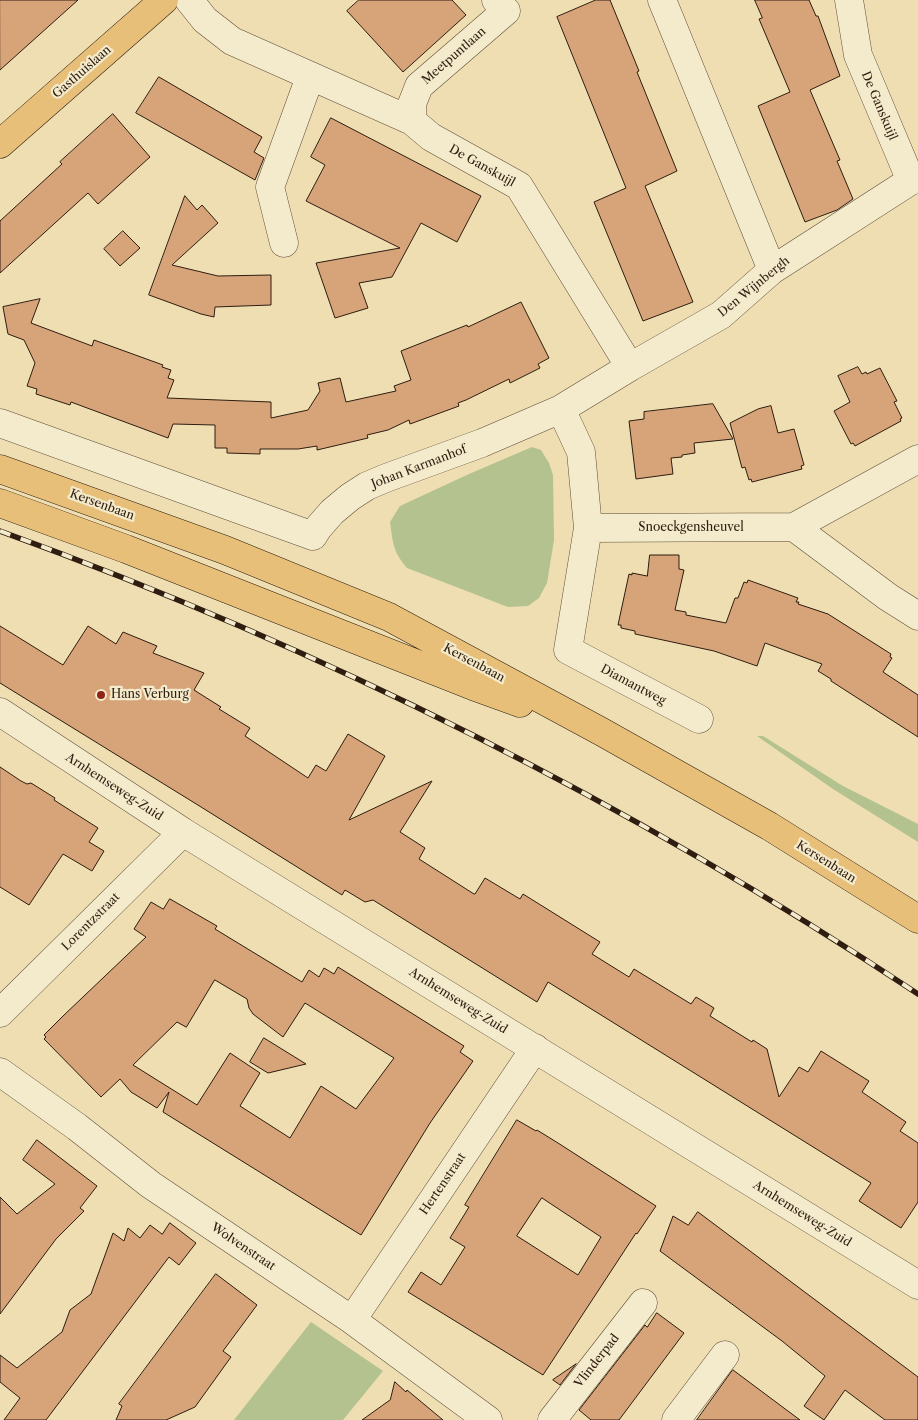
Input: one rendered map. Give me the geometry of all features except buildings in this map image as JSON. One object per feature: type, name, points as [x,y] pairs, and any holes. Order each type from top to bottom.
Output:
[{"type":"main road","name":"Gasthuislaan","points":[[0,144],[164,0]]},
{"type":"main road","name":"Kersenbaan","points":[[0,468],[225,550],[389,617],[602,732],[769,826],[918,919]]},
{"type":"main road","points":[[0,503],[135,553],[474,686],[602,732]]},
{"type":"street","name":"De Ganskuijl","points":[[189,0],[205,20],[232,41],[412,122],[431,137],[519,186],[630,367]]},
{"type":"street","name":"Meetpuntlaan","points":[[412,122],[412,104],[419,86],[506,11],[496,0]]},
{"type":"street","points":[[662,0],[772,270]]},
{"type":"street","name":"De Ganskuijl","points":[[849,0],[858,55],[914,179]]},
{"type":"street","points":[[284,243],[270,187],[310,77]]},
{"type":"street","name":"Den Wijnbergh","points":[[562,409],[630,367],[721,315],[772,270],[914,179]]},
{"type":"street","points":[[562,409],[581,452],[588,528]]},
{"type":"street","name":"Johan Karmanhof","points":[[0,423],[313,536],[332,512],[367,486],[482,443],[562,409]]},
{"type":"street","name":"Snoeckgensheuvel","points":[[588,528],[794,527],[918,460]]},
{"type":"street","points":[[794,527],[888,597],[918,616]]},
{"type":"street","name":"Diamantweg","points":[[588,528],[568,650],[698,719]]},
{"type":"street","name":"Arnhemseweg-Zuid","points":[[0,712],[183,832],[918,1286]]},
{"type":"street","name":"Lorentzstraat","points":[[0,1013],[183,832]]},
{"type":"street","name":"Hertenstraat","points":[[352,1320],[535,1048]]},
{"type":"street","name":"Wolvenstraat","points":[[0,1072],[77,1127],[151,1185],[352,1320],[488,1420]]},
{"type":"street","name":"Vlinderpad","points":[[552,1420],[643,1303]]},
{"type":"street","points":[[676,1420],[725,1355]]},
{"type":"green space","points":[[532,447],[541,450],[549,463],[553,475],[554,540],[547,583],[539,598],[528,606],[508,607],[407,568],[394,547],[390,522],[400,506]]},
{"type":"green space","points":[[757,736],[763,736],[843,786],[918,824],[918,842],[833,789]]},
{"type":"green space","points":[[311,1322],[383,1371],[343,1420],[234,1420]]},
{"type":"railway","points":[[0,531],[120,577],[239,626],[357,679],[473,735],[587,795],[699,858],[810,924],[918,994]]},
{"type":"place","name":"Hans Verburg","points":[[101,695]]}]
